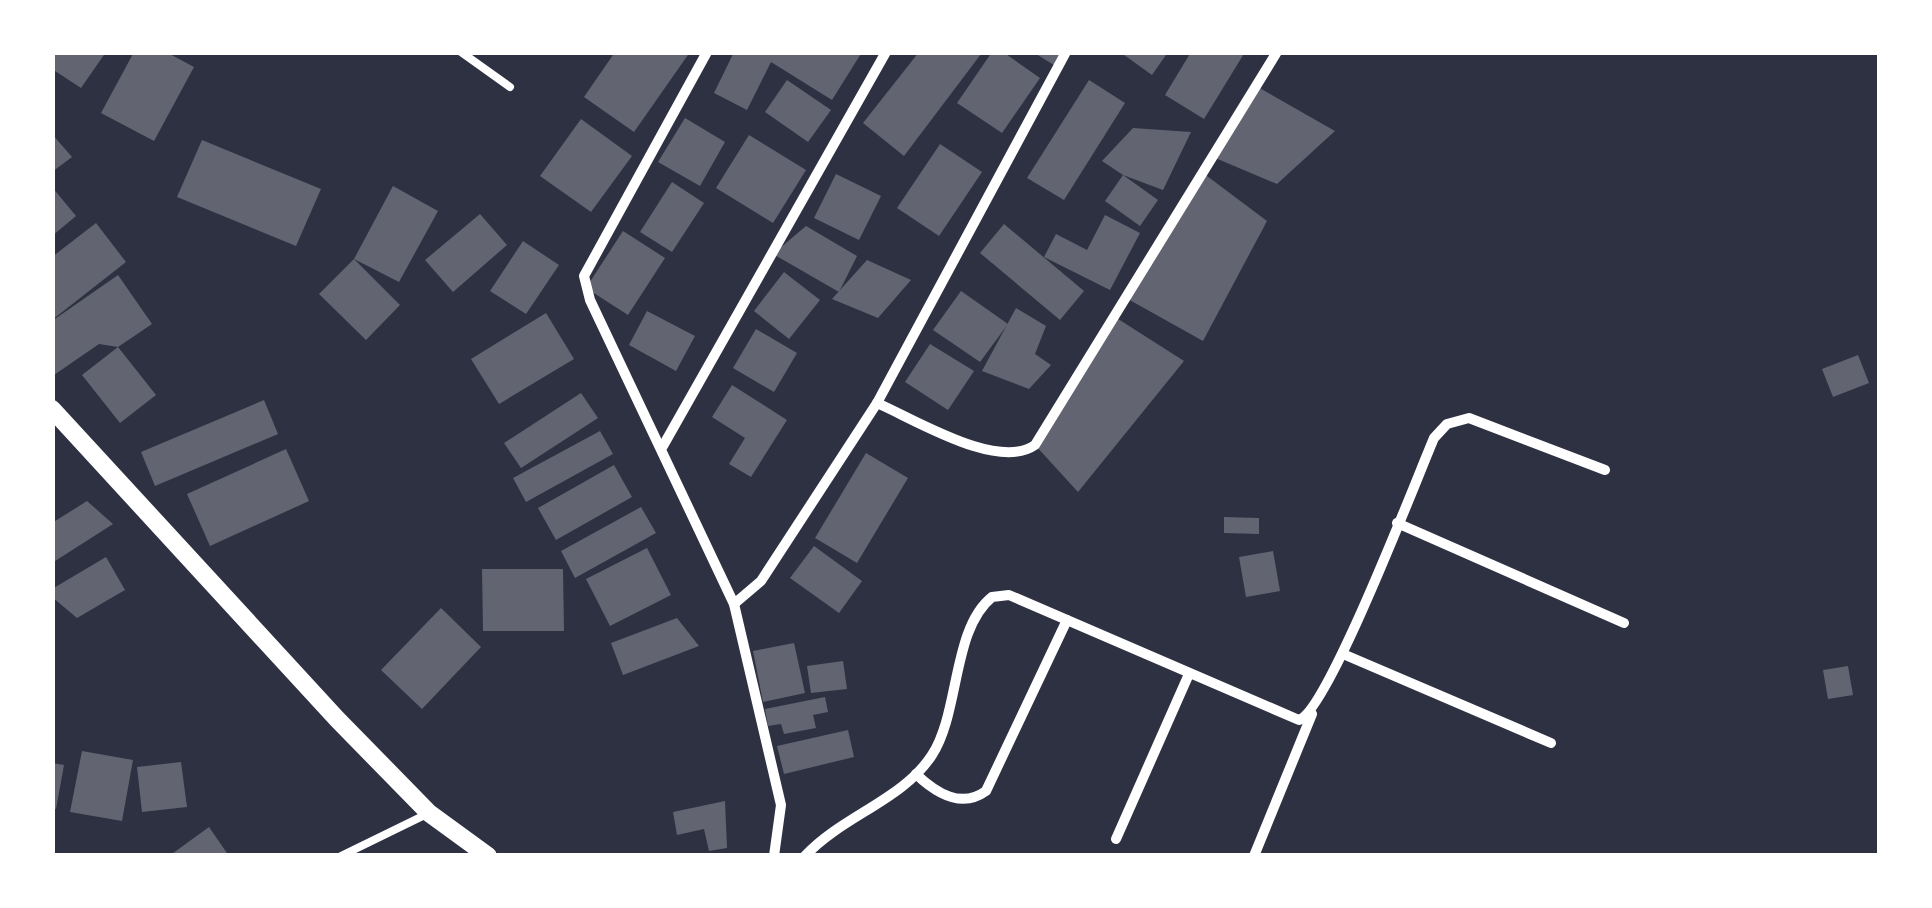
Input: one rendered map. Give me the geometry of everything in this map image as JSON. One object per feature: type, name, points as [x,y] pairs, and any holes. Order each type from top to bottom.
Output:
[{"type":"street","points":[[707,52],[584,276],[590,300],[663,446],[734,604],[781,805],[774,856]]},
{"type":"street","points":[[663,446],[886,52]]},
{"type":"street","points":[[734,604],[761,581],[877,403],[1066,52]]},
{"type":"street","points":[[877,403],[996,454],[1020,453],[1035,445],[1276,52]]},
{"type":"street","points":[[52,409],[429,813],[488,856]]},
{"type":"street","points":[[1254,856],[1312,713],[1343,654],[1434,438],[1456,421],[1469,418],[1605,470]]},
{"type":"street","points":[[1397,523],[1624,623]]},
{"type":"street","points":[[806,856],[855,814],[916,774],[939,742],[981,606],[992,597],[1009,595],[1293,720],[1312,713]]},
{"type":"street","points":[[916,774],[950,798],[964,800],[986,790],[1068,620]]},
{"type":"street","points":[[1343,654],[1550,743]]},
{"type":"street","points":[[1116,839],[1189,674]]},
{"type":"lane","points":[[461,52],[510,86]]},
{"type":"lane","points":[[341,856],[429,813]]},
{"type":"building","points":[[52,52],[106,52],[81,88],[52,69]]},
{"type":"building","points":[[134,52],[166,52],[194,67],[154,141],[101,113]]},
{"type":"building","points":[[615,52],[690,52],[634,132],[584,97]]},
{"type":"building","points":[[734,52],[862,52],[832,100],[771,62],[747,110],[714,93]]},
{"type":"building","points":[[919,52],[981,54],[904,156],[863,123]]},
{"type":"building","points":[[992,52],[1003,52],[1040,78],[1002,133],[957,103]]},
{"type":"building","points":[[1033,52],[1066,52],[1057,67]]},
{"type":"building","points":[[1120,52],[1168,52],[1152,75]]},
{"type":"building","points":[[1191,52],[1245,52],[1204,119],[1165,95]]},
{"type":"building","points":[[787,80],[831,110],[808,142],[765,112]]},
{"type":"building","points":[[1089,80],[1125,103],[1064,200],[1027,178]]},
{"type":"building","points":[[1256,86],[1335,131],[1277,184],[1213,157]]},
{"type":"building","points":[[685,118],[725,142],[700,186],[658,162]]},
{"type":"building","points":[[581,119],[632,156],[591,212],[540,176]]},
{"type":"building","points":[[1133,128],[1191,132],[1163,190],[1123,175],[1102,161]]},
{"type":"building","points":[[52,134],[72,157],[52,172]]},
{"type":"building","points":[[749,135],[806,170],[773,223],[716,188]]},
{"type":"building","points":[[202,140],[321,189],[296,246],[177,197]]},
{"type":"building","points":[[940,144],[982,172],[939,236],[897,208]]},
{"type":"building","points":[[1203,173],[1267,221],[1203,341],[1126,298]]},
{"type":"building","points":[[836,174],[881,196],[859,240],[814,218]]},
{"type":"building","points":[[1123,175],[1158,200],[1140,226],[1105,201]]},
{"type":"building","points":[[672,182],[704,203],[672,252],[640,232]]},
{"type":"building","points":[[393,186],[438,211],[399,282],[354,259]]},
{"type":"building","points":[[52,187],[76,216],[52,236]]},
{"type":"building","points":[[480,214],[507,245],[453,292],[425,260]]},
{"type":"building","points":[[1105,215],[1140,233],[1110,290],[1044,257],[1056,234],[1087,250]]},
{"type":"building","points":[[96,223],[126,262],[52,320],[52,257]]},
{"type":"building","points":[[1004,224],[1084,291],[1060,320],[980,253]]},
{"type":"building","points":[[806,226],[857,256],[839,292],[773,254]]},
{"type":"building","points":[[623,231],[665,258],[628,315],[586,288]]},
{"type":"building","points":[[523,241],[559,265],[526,314],[490,291]]},
{"type":"building","points":[[354,259],[400,305],[366,340],[319,294]]},
{"type":"building","points":[[867,260],[911,280],[878,318],[832,299]]},
{"type":"building","points":[[784,272],[820,300],[789,339],[754,311]]},
{"type":"building","points":[[118,275],[152,324],[118,347],[99,344],[54,375],[52,321]]},
{"type":"building","points":[[961,291],[1008,324],[980,362],[933,330]]},
{"type":"building","points":[[1016,308],[1046,326],[1035,354],[1051,365],[1029,389],[982,371]]},
{"type":"building","points":[[647,311],[695,336],[676,371],[629,345]]},
{"type":"building","points":[[546,313],[574,359],[499,404],[471,359]]},
{"type":"building","points":[[1115,317],[1184,361],[1078,492],[1035,445]]},
{"type":"building","points":[[756,329],[797,353],[774,392],[733,368]]},
{"type":"building","points":[[930,344],[974,371],[948,410],[905,382]]},
{"type":"building","points":[[118,347],[156,395],[120,423],[82,375]]},
{"type":"building","points":[[1858,355],[1869,383],[1833,397],[1822,369]]},
{"type":"building","points":[[732,385],[787,420],[751,477],[729,464],[745,438],[712,417]]},
{"type":"building","points":[[581,393],[598,418],[521,468],[504,443]]},
{"type":"building","points":[[264,400],[278,434],[155,486],[141,452]]},
{"type":"building","points":[[600,431],[613,454],[526,502],[513,478]]},
{"type":"building","points":[[286,449],[309,501],[210,546],[187,494]]},
{"type":"building","points":[[866,453],[908,478],[857,563],[815,538]]},
{"type":"building","points":[[614,465],[632,497],[556,540],[538,508]]},
{"type":"building","points":[[87,501],[113,524],[52,563],[52,523]]},
{"type":"building","points":[[641,507],[656,533],[575,578],[561,551]]},
{"type":"building","points":[[1224,517],[1259,518],[1259,534],[1224,533]]},
{"type":"building","points":[[814,546],[862,581],[839,613],[790,578]]},
{"type":"building","points":[[647,548],[671,595],[610,626],[586,579]]},
{"type":"building","points":[[1273,551],[1280,591],[1246,597],[1239,557]]},
{"type":"building","points":[[106,557],[125,590],[77,618],[52,597],[52,589]]},
{"type":"building","points":[[482,569],[563,569],[564,631],[483,631]]},
{"type":"building","points":[[441,608],[481,647],[422,709],[381,670]]},
{"type":"building","points":[[677,618],[699,646],[623,675],[611,643]]},
{"type":"building","points":[[794,643],[805,693],[763,702],[753,651]]},
{"type":"building","points":[[843,661],[847,689],[811,693],[807,666]]},
{"type":"building","points":[[1848,666],[1853,695],[1828,699],[1823,670]]},
{"type":"building","points":[[825,697],[828,712],[813,715],[816,728],[784,734],[781,724],[768,726],[765,709]]},
{"type":"building","points":[[848,730],[854,757],[784,774],[777,746]]},
{"type":"building","points":[[82,751],[133,760],[122,821],[70,812]]},
{"type":"building","points":[[181,762],[187,807],[142,812],[137,767]]},
{"type":"building","points":[[52,763],[64,765],[56,809],[52,809]]},
{"type":"building","points":[[725,801],[727,848],[709,851],[704,829],[677,835],[673,812]]},
{"type":"building","points":[[209,827],[229,856],[169,856]]}]
